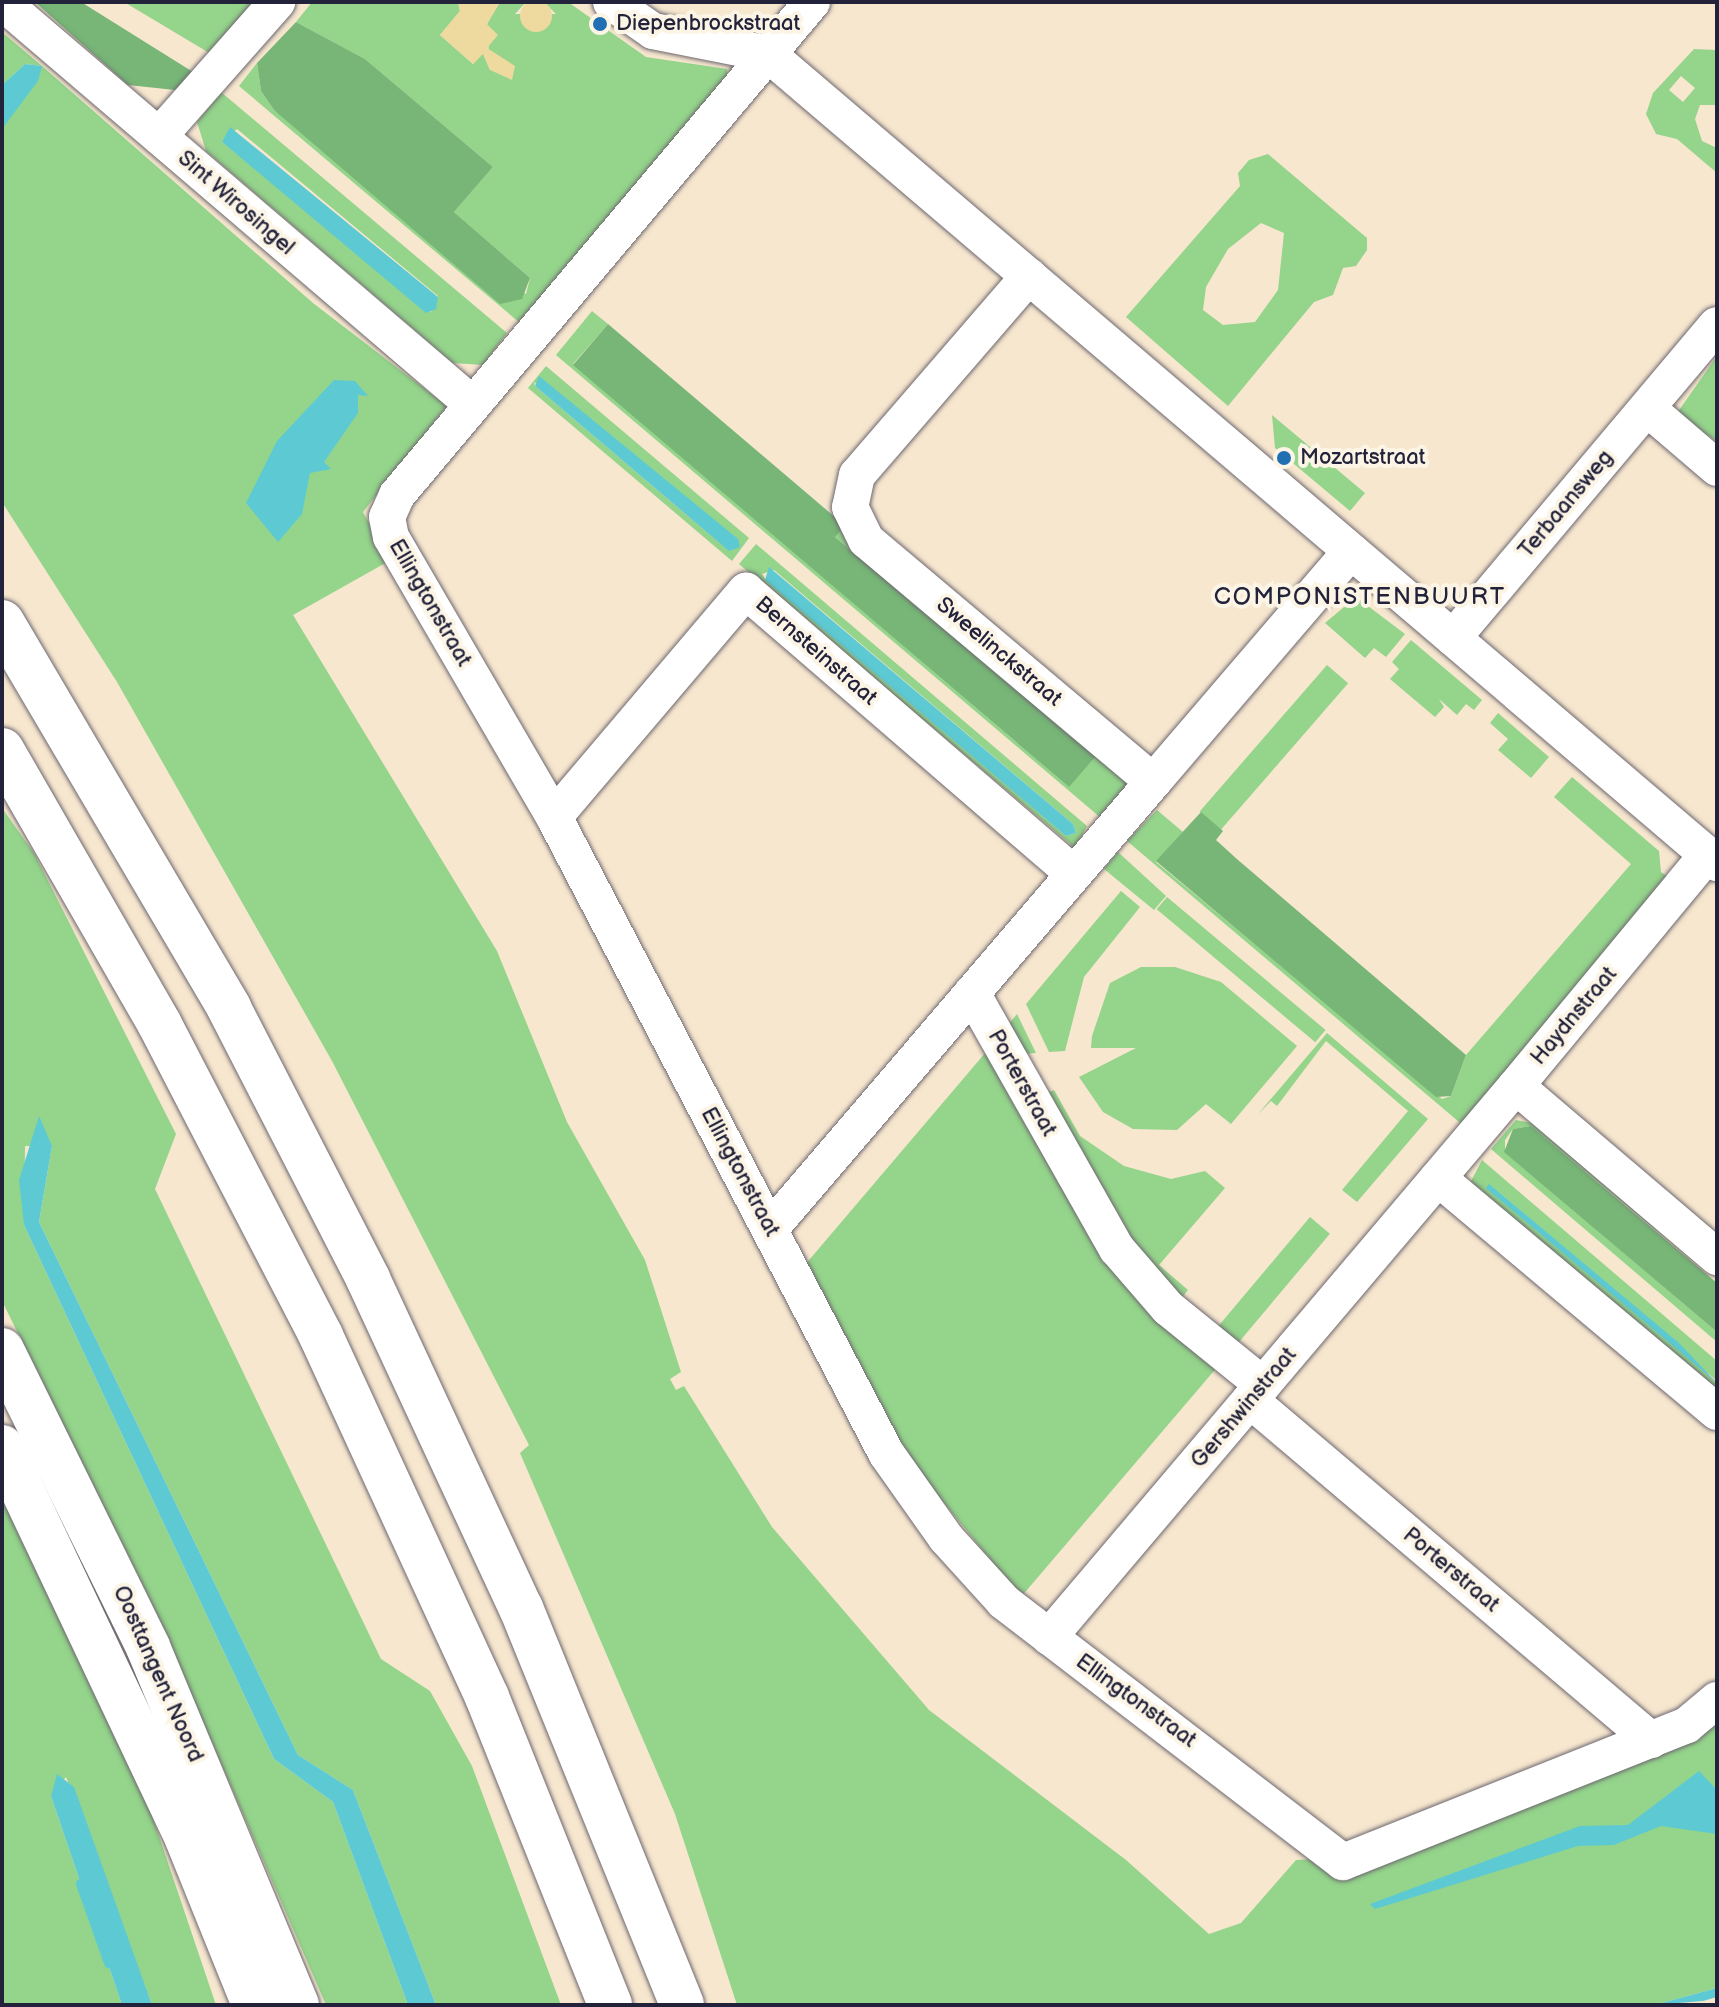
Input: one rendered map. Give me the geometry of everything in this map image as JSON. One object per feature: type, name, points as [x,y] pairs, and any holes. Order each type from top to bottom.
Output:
[{"type":"main road","points":[[2,622],[229,1008],[368,1279],[521,1608],[682,2005]]},
{"type":"main road","points":[[2,750],[160,1025],[321,1336],[487,1697],[610,2005]]},
{"type":"main road","name":"Oosttangent Noord","points":[[2,1350],[148,1647],[297,2005]]},
{"type":"main road","name":"Oosttangent Noord","points":[[2,1447],[187,1839],[254,2005]]},
{"type":"street","name":"Sint Wirosingel","points":[[2,2],[471,403]]},
{"type":"street","points":[[159,136],[277,2]]},
{"type":"street","points":[[611,2],[653,31],[768,54],[1712,859]]},
{"type":"street","name":"Ellingtonstraat","points":[[812,2],[471,403],[397,495],[388,527],[554,817],[905,1484],[971,1568],[1049,1637],[1343,1862],[1651,1740],[1700,1718],[1717,1700]]},
{"type":"street","name":"Sweelinckstraat","points":[[1029,276],[857,475],[850,507],[866,540],[1153,782]]},
{"type":"street","name":"Terbaansweg","points":[[1453,638],[1717,325]]},
{"type":"street","points":[[1647,408],[1717,468]]},
{"type":"street","points":[[770,1229],[1351,551]]},
{"type":"street","name":"Bernsteinstraat","points":[[554,817],[746,591],[1074,874]]},
{"type":"street","name":"Haydnstraat","points":[[1712,859],[1516,1086],[1717,1257]]},
{"type":"street","name":"Porterstraat","points":[[972,993],[1117,1249],[1168,1308],[1256,1393],[1651,1740]]},
{"type":"street","name":"Gershwinstraat","points":[[1049,1637],[1516,1086]]},
{"type":"street","points":[[1438,1178],[1717,1412]]},
{"type":"green space","points":[[35,2],[81,2],[193,72],[175,90],[128,85]]},
{"type":"green space","points":[[124,2],[261,2],[216,57]]},
{"type":"green space","points":[[312,2],[458,2],[460,11],[440,35],[473,64],[483,53],[490,70],[487,24],[500,2],[526,2],[515,14],[556,14],[544,2],[568,2],[646,57],[727,69],[728,76],[520,323],[239,86],[257,63],[261,91],[274,110],[526,294],[530,278],[454,212],[493,167],[365,59],[296,22]]},
{"type":"green space","points":[[296,22],[365,59],[493,167],[454,212],[530,278],[522,299],[500,304],[274,110],[261,91],[257,63]]},
{"type":"green space","points":[[2,32],[42,66],[25,64],[2,85]]},
{"type":"green space","points":[[1694,49],[1717,50],[1717,105],[1700,105],[1695,119],[1702,141],[1717,148],[1717,173],[1677,139],[1656,134],[1646,114],[1653,93]],"holes":[[[1681,76],[1695,88],[1683,102],[1669,90]]]},
{"type":"green space","points":[[42,66],[313,303],[447,406],[363,512],[389,561],[293,615],[497,951],[567,1122],[645,1260],[681,1372],[670,1379],[676,1390],[684,1386],[772,1527],[929,1710],[1126,1860],[1209,1934],[1241,1923],[1296,1860],[1314,1859],[1335,1874],[1367,1872],[1717,1722],[1717,1988],[1654,2005],[737,2005],[675,1814],[520,1453],[529,1445],[332,1061],[117,682],[2,502],[2,129]]},
{"type":"green space","points":[[221,92],[507,333],[483,365],[453,363],[206,151],[197,122]],"holes":[[[237,129],[438,296],[431,312],[222,142]]]},
{"type":"green space","points":[[1268,154],[1367,238],[1367,250],[1356,266],[1343,268],[1333,295],[1314,302],[1228,406],[1126,317],[1240,186],[1238,173],[1249,160]],"holes":[[[1261,223],[1284,233],[1278,290],[1255,322],[1223,325],[1203,310],[1206,287],[1228,249]]]},
{"type":"green space","points":[[592,311],[608,324],[573,364],[1069,787],[941,627],[834,536],[841,530],[1129,783],[1101,818],[556,355]]},
{"type":"green space","points":[[608,324],[836,518],[841,530],[835,537],[1095,757],[1069,787],[573,365]]},
{"type":"green space","points":[[1717,356],[1717,441],[1675,416]]},
{"type":"green space","points":[[546,366],[749,538],[732,561],[528,388]],"holes":[[[534,382],[729,551],[535,386]]]},
{"type":"green space","points":[[1272,415],[1365,493],[1350,511],[1275,448]]},
{"type":"green space","points":[[756,544],[1087,826],[1075,848],[739,564]],"holes":[[[774,570],[1073,824],[1076,833],[1066,836],[762,574]]]},
{"type":"green space","points":[[1356,597],[1405,634],[1386,657],[1374,648],[1365,658],[1325,623]]},
{"type":"green space","points":[[1411,640],[1482,700],[1474,710],[1466,704],[1457,715],[1439,699],[1444,707],[1435,717],[1390,679],[1399,669],[1392,662]]},
{"type":"green space","points":[[1327,665],[1348,683],[1221,830],[1200,811]]},
{"type":"green space","points":[[1498,713],[1549,757],[1531,778],[1498,750],[1508,739],[1490,723]]},
{"type":"green space","points":[[1572,777],[1659,851],[1661,872],[1671,879],[1465,1127],[1127,841],[1157,810],[1183,832],[1156,862],[1442,1099],[1451,1096],[1466,1055],[1631,864],[1554,797]]},
{"type":"green space","points":[[2,808],[34,853],[176,1134],[155,1189],[381,1659],[430,1691],[472,1766],[561,2005],[436,2005],[353,1790],[298,1755],[39,1222],[52,1146],[25,1146],[24,1225],[274,1759],[333,1802],[408,2005],[326,2005],[150,1600],[2,1301]]},
{"type":"green space","points":[[1201,812],[1223,831],[1216,840],[1466,1055],[1451,1096],[1436,1097],[1156,861]]},
{"type":"green space","points":[[1118,852],[1166,896],[1154,910],[1104,869]]},
{"type":"green space","points":[[1121,891],[1140,907],[1084,977],[1065,1051],[1049,1052],[1026,1004]]},
{"type":"green space","points":[[1167,897],[1326,1030],[1315,1042],[1157,909]]},
{"type":"green space","points":[[1141,967],[1175,967],[1221,982],[1297,1046],[1231,1124],[1206,1104],[1177,1130],[1133,1129],[1103,1112],[1079,1077],[1136,1048],[1091,1048],[1092,1036],[1110,983]]},
{"type":"green space","points":[[1017,1014],[1036,1053],[1021,1054],[1007,1026]]},
{"type":"green space","points":[[1327,1033],[1428,1119],[1357,1202],[1342,1190],[1408,1111],[1326,1041],[1277,1106],[1271,1101],[1258,1114]]},
{"type":"green space","points":[[986,1052],[1219,1365],[1021,1597],[895,1443],[804,1266]]},
{"type":"green space","points":[[1054,1090],[1080,1136],[1124,1166],[1171,1179],[1205,1171],[1225,1188],[1159,1265],[1188,1290],[1179,1301],[1144,1266],[1042,1095]]},
{"type":"green space","points":[[1516,1120],[1531,1123],[1717,1281],[1531,1126],[1513,1129],[1505,1140],[1505,1152],[1717,1332],[1717,1342],[1491,1149]]},
{"type":"green space","points":[[1531,1126],[1717,1283],[1717,1332],[1504,1152],[1513,1129]]},
{"type":"green space","points":[[1482,1160],[1717,1361],[1717,1381],[1490,1184],[1717,1383],[1717,1398],[1469,1185]]},
{"type":"green space","points":[[1310,1217],[1330,1234],[1235,1347],[1215,1330]]},
{"type":"green space","points":[[2,1488],[140,1780],[216,2005],[152,2005],[66,1777],[51,1796],[122,2005],[2,2005]]},
{"type":"sand","points":[[536,0],[547,5],[552,16],[547,27],[536,32],[525,27],[520,16],[525,5]]},
{"type":"sand","points":[[458,2],[500,2],[487,24],[498,35],[487,48],[515,66],[512,80],[490,70],[483,54],[473,64],[440,35],[460,11]]},
{"type":"water","points":[[25,64],[42,66],[38,81],[2,129],[2,85]]},
{"type":"water","points":[[230,127],[438,297],[436,309],[426,313],[222,142]]},
{"type":"water","points":[[539,376],[738,539],[740,547],[729,551],[535,386]]},
{"type":"water","points":[[334,380],[355,381],[368,396],[358,395],[358,413],[324,462],[331,469],[310,473],[302,514],[278,542],[246,503],[277,441]]},
{"type":"water","points":[[769,567],[1073,824],[1076,833],[1066,836],[765,580]]},
{"type":"water","points":[[39,1116],[52,1146],[39,1222],[298,1755],[353,1790],[436,2005],[408,2005],[333,1802],[274,1759],[24,1225],[19,1180]]},
{"type":"water","points":[[1489,1184],[1679,1343],[1717,1383],[1486,1188]]},
{"type":"water","points":[[1699,1771],[1717,1790],[1717,1834],[1661,1826],[1614,1845],[1578,1846],[1375,1909],[1370,1904],[1580,1826],[1628,1825]]},
{"type":"water","points":[[57,1774],[74,1787],[152,2005],[122,2005],[51,1796]]},
{"type":"water","points":[[1717,1988],[1717,1997],[1703,2001],[1654,2005]]},
{"type":"waterway","points":[[81,1884],[109,1963]]},
{"type":"place","name":"Diepenbrockstraat","points":[[600,24]]},
{"type":"place","name":"Mozartstraat","points":[[1284,458]]},
{"type":"district","name":"COMPONISTENBUURT","points":[[1360,597]]}]
